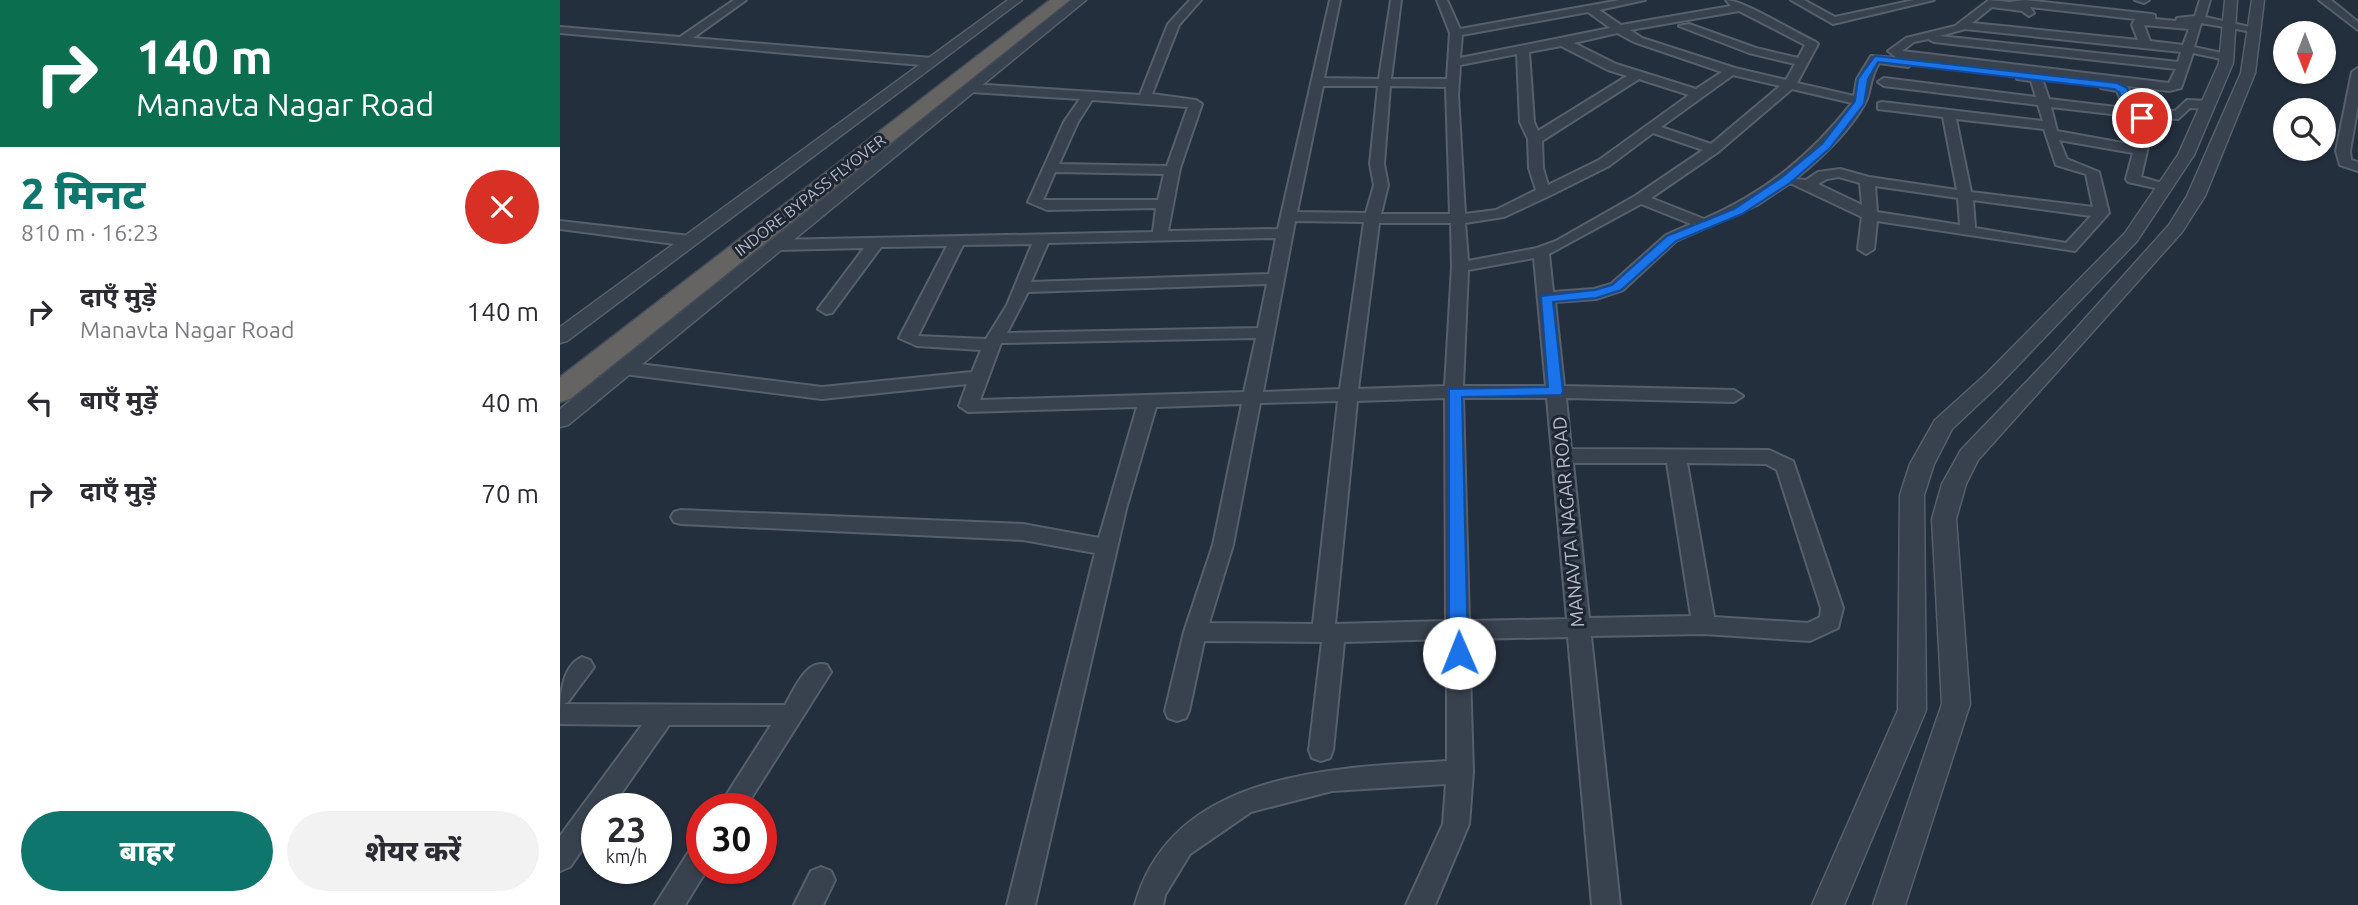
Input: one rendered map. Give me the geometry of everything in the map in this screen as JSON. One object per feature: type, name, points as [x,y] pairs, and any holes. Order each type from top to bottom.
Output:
[{"type":"highway","name":"INDORE BYPASS FLYOVER","points":[[560,391],[950,76],[1038,0]]},
{"type":"highway","name":"INDORE BYPASS FLYOVER","points":[[560,365],[950,76],[1062,0]]},
{"type":"street","points":[[683,40],[741,0]]},
{"type":"street","points":[[560,420],[776,245],[950,76],[1016,0]]},
{"type":"street","points":[[560,337],[690,241],[950,76],[1080,0]]},
{"type":"street","points":[[1151,100],[1146,95],[1174,24],[1196,0]]},
{"type":"street","points":[[1177,711],[1195,632],[1223,545],[1284,233],[1335,0]]},
{"type":"street","points":[[1321,750],[1348,396],[1372,218],[1381,185],[1377,164],[1396,0]]},
{"type":"street","points":[[1420,905],[1434,880],[1456,824],[1460,772],[1454,393],[1461,267],[1454,83],[1456,33],[1442,0]]},
{"type":"street","points":[[1456,33],[1640,0]]},
{"type":"street","points":[[1730,0],[1741,7],[1822,32],[1929,0]]},
{"type":"street","points":[[1796,0],[1822,32]]},
{"type":"street","points":[[2003,0],[2196,22],[2204,12],[2205,0]]},
{"type":"street","points":[[2143,0],[2144,10],[2253,29]]},
{"type":"street","points":[[1828,905],[1912,710],[1912,495],[1922,464],[1942,425],[1993,379],[2131,237],[2186,155],[2227,58],[2231,0]]},
{"type":"street","points":[[1889,905],[1956,704],[1944,519],[1954,484],[1969,456],[2062,358],[2176,228],[2196,196],[2248,73],[2258,0]]},
{"type":"street","points":[[2324,0],[2358,27]]},
{"type":"street","points":[[1990,4],[2019,6],[2029,13],[2138,24],[2143,20],[2195,26],[2177,85],[2169,87],[1895,54],[1901,43],[1966,23],[1990,4]]},
{"type":"street","points":[[1456,62],[1741,7]]},
{"type":"street","points":[[1590,8],[1638,40],[1731,71],[1860,102]]},
{"type":"street","points":[[2029,13],[2034,29]]},
{"type":"street","points":[[1966,23],[2145,42],[2227,58]]},
{"type":"street","points":[[1966,23],[2064,36],[2145,42]]},
{"type":"street","points":[[2138,24],[2145,42]]},
{"type":"street","points":[[1545,298],[1596,294],[1617,288],[1671,238],[1738,211],[1786,180],[1826,146],[1860,102],[1863,79],[1879,47],[1888,40],[1949,25]]},
{"type":"street","points":[[1685,26],[1753,51],[1802,62]]},
{"type":"street","points":[[560,30],[683,40],[1087,97],[1196,104],[1180,139],[1164,204],[1160,235]]},
{"type":"street","points":[[1461,267],[1541,251],[1578,237],[1640,199],[1713,149],[1789,85],[1822,32]]},
{"type":"street","points":[[2064,36],[2070,54]]},
{"type":"street","points":[[1920,37],[2183,66]]},
{"type":"street","points":[[1563,42],[1591,58],[1698,94]]},
{"type":"street","points":[[2001,46],[2006,68]]},
{"type":"street","points":[[1523,50],[1527,122],[1535,139],[1536,168],[1544,193]]},
{"type":"street","points":[[1875,59],[2120,87],[2132,113],[2146,125],[2133,179],[2164,188]]},
{"type":"street","points":[[1955,68],[1955,116],[1968,232]]},
{"type":"street","points":[[1289,216],[1460,219],[1499,214],[1604,163],[1731,71]]},
{"type":"street","points":[[2358,72],[2343,151],[2345,162],[2358,167]]},
{"type":"street","points":[[1535,139],[1637,75]]},
{"type":"street","points":[[2036,78],[2060,162],[2092,172],[2102,213]]},
{"type":"street","points":[[1319,82],[1454,83]]},
{"type":"street","points":[[1884,82],[2132,113],[2178,115],[2187,104],[2208,104]]},
{"type":"street","points":[[1087,97],[1071,122],[1035,202],[1038,205],[1164,204]]},
{"type":"street","points":[[1882,106],[2050,130],[2140,150]]},
{"type":"street","points":[[1653,130],[1713,149]]},
{"type":"street","points":[[1052,169],[1172,170]]},
{"type":"street","points":[[1808,185],[1823,175],[1840,173],[1867,181],[2102,213]]},
{"type":"street","points":[[1786,180],[1808,185],[1870,215],[2070,248],[2102,213]]},
{"type":"street","points":[[1866,249],[1870,215],[1867,181]]},
{"type":"street","points":[[1640,199],[1704,224]]},
{"type":"street","points":[[560,225],[690,241]]},
{"type":"street","points":[[776,245],[1284,233]]},
{"type":"street","points":[[624,369],[822,393],[978,377],[993,341],[1015,305],[1043,238]]},
{"type":"street","points":[[957,241],[908,338],[917,341],[993,341],[1265,333]]},
{"type":"street","points":[[826,309],[875,244]]},
{"type":"street","points":[[1541,251],[1556,392],[1734,396]]},
{"type":"street","points":[[1021,288],[1276,279]]},
{"type":"street","name":"MANAVTA NAGAR ROAD","points":[[978,377],[968,406],[1556,392],[1560,456],[1606,905]]},
{"type":"street","points":[[1021,905],[1107,547],[1148,402]]},
{"type":"street","points":[[1195,632],[1329,633],[1704,625],[1810,632],[1830,622],[1832,608],[1786,466],[1769,457],[1560,456]]},
{"type":"street","points":[[1676,457],[1704,625]]},
{"type":"street","points":[[681,517],[1023,532],[1107,547]]},
{"type":"street","points":[[560,695],[582,667]]},
{"type":"street","points":[[741,793],[819,672]]},
{"type":"street","points":[[560,858],[664,713]]},
{"type":"street","points":[[560,714],[791,715]]},
{"type":"street","points":[[1149,905],[1153,890],[1181,845],[1244,802],[1332,780],[1460,772]]},
{"type":"street","points":[[669,905],[686,879]]},
{"type":"street","points":[[808,905],[821,880]]},
{"type":"route","points":[[1459,653],[1454,393],[1556,392],[1545,298],[1596,294],[1617,288],[1650,254],[1671,238],[1738,211],[1786,180],[1826,146],[1860,102],[1863,79],[1875,59],[2117,86],[2123,90],[2132,113],[2142,118]]}]
